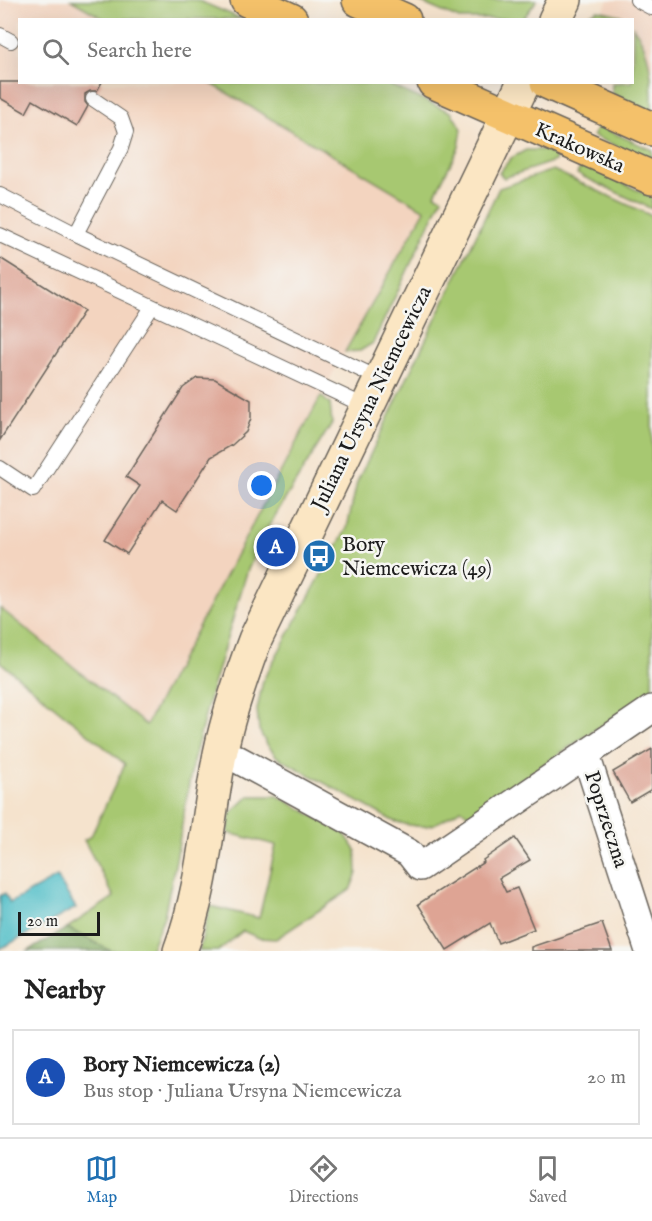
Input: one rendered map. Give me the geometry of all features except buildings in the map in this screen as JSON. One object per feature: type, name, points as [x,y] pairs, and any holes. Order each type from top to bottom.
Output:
[{"type":"main road","points":[[247,0],[287,18]]},
{"type":"main road","points":[[359,0],[400,18]]},
{"type":"main road","name":"Krakowska","points":[[438,84],[652,178]]},
{"type":"main road","points":[[551,84],[652,129]]},
{"type":"street","points":[[556,18],[565,0]]},
{"type":"street","name":"Juliana Ursyna Niemcewicza","points":[[180,951],[197,895],[220,753],[236,694],[255,640],[523,84]]},
{"type":"street","points":[[220,753],[237,759],[409,853],[420,867],[652,709]]},
{"type":"street","name":"Poprzeczna","points":[[586,755],[649,951]]},
{"type":"lane","points":[[637,0],[652,8]]},
{"type":"lane","points":[[76,234],[121,148],[126,132],[121,118],[93,99]]},
{"type":"lane","points":[[0,195],[374,393]]},
{"type":"lane","points":[[0,235],[152,307],[374,393]]},
{"type":"lane","points":[[0,468],[33,490],[152,307]]},
{"type":"shaded area","points":[[0,0],[71,0],[102,18],[18,18],[18,84],[212,84],[426,210],[334,371],[146,726],[0,608]]},
{"type":"shaded area","points":[[608,0],[652,0],[652,75],[634,66],[634,18],[600,18]]},
{"type":"green space","points":[[71,0],[197,0],[240,18],[102,18]]},
{"type":"green space","points":[[415,0],[537,0],[524,18],[457,18]]},
{"type":"green space","points":[[598,10],[624,18],[584,18]]},
{"type":"green space","points":[[634,28],[644,46],[650,66],[652,112],[612,94],[612,84],[634,84]]},
{"type":"green space","points":[[212,84],[387,84],[451,112],[462,129],[459,147],[435,194],[442,198],[373,343],[360,351],[345,352],[425,210]]},
{"type":"green space","points":[[598,126],[652,150],[652,162],[593,136]]},
{"type":"green space","points":[[526,150],[544,150],[557,154],[555,161],[504,178],[499,173],[511,158]]},
{"type":"green space","points":[[582,164],[652,197],[652,209],[577,174]]},
{"type":"green space","points":[[553,170],[652,216],[652,691],[469,815],[461,809],[429,826],[404,824],[393,821],[277,757],[259,730],[257,710],[263,680],[347,528],[357,482],[499,188]]},
{"type":"green space","points":[[321,396],[330,404],[332,423],[265,532],[247,572],[212,688],[192,766],[164,916],[150,951],[111,951],[67,928],[114,897],[84,840],[91,836],[125,764],[0,662],[0,608],[146,725]]},
{"type":"green space","points":[[249,796],[278,796],[344,833],[356,850],[357,873],[350,890],[276,939],[259,938],[243,931],[218,951],[199,951],[210,906],[259,918],[276,845],[228,833],[230,814]]},
{"type":"green space","points":[[67,928],[111,951],[28,951]]},
{"type":"water","points":[[57,877],[76,908],[0,949],[0,896],[5,893],[10,903]]},
{"type":"place","name":"Bory Niemcewicza (2)","points":[[276,547]]},
{"type":"place","name":"Bory Niemcewicza (49)","points":[[319,556]]}]
